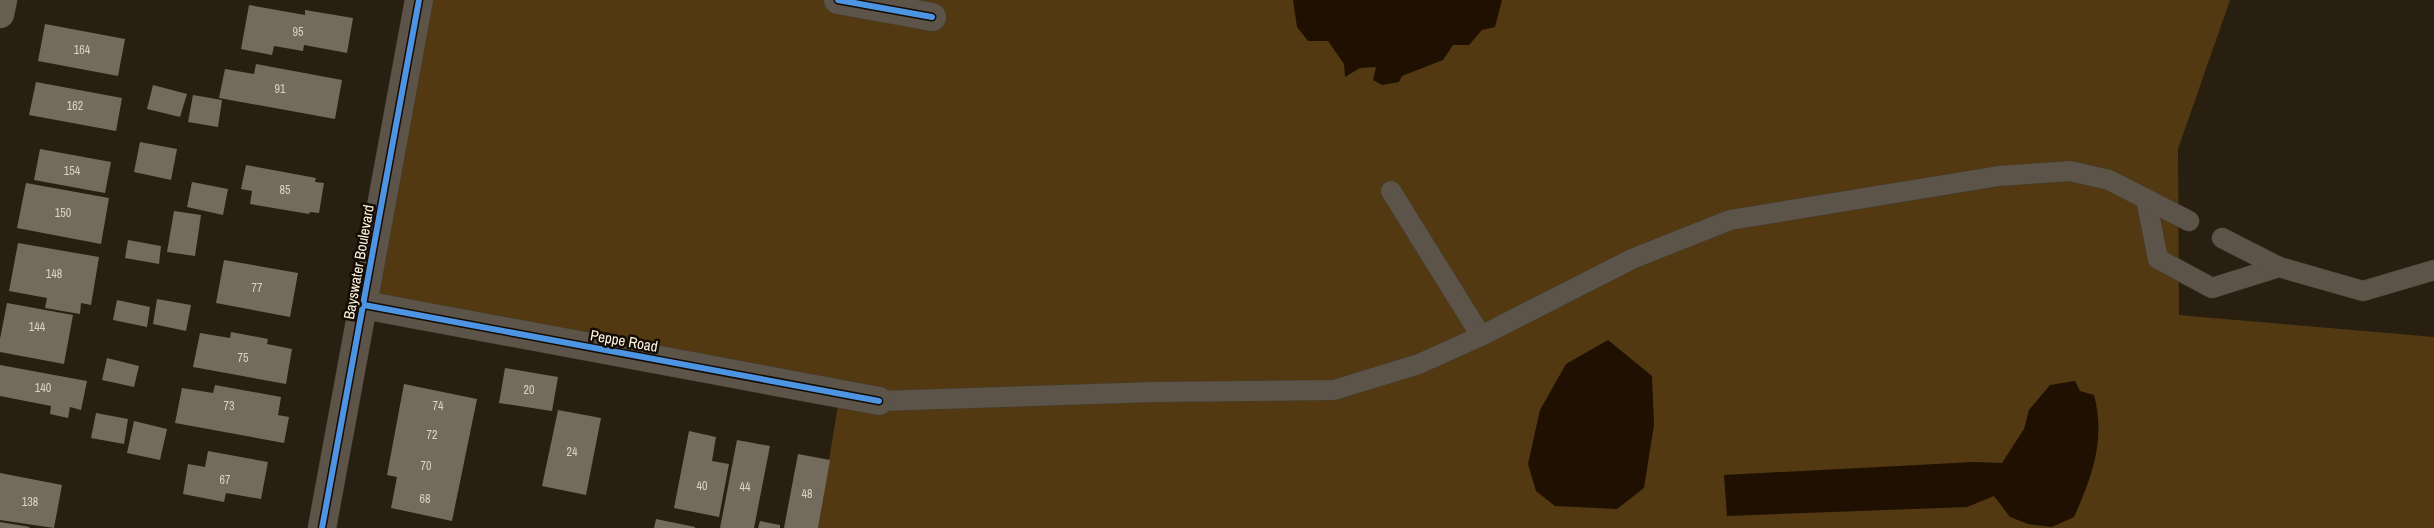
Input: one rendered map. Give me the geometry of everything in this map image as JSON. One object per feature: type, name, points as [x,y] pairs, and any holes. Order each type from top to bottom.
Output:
[{"type":"street","points":[[0,14],[3,0]]},
{"type":"street","name":"Bayswater Boulevard","points":[[322,528],[419,0]]},
{"type":"street","points":[[838,0],[932,18]]},
{"type":"street","name":"Peppe Road","points":[[364,305],[879,401]]},
{"type":"lane","points":[[879,401],[1155,392],[1334,390],[1419,364],[1481,336],[1632,259],[1730,220],[1999,176],[2070,171],[2109,180],[2190,221]]},
{"type":"lane","points":[[1391,191],[1481,336]]},
{"type":"lane","points":[[2146,199],[2158,259],[2212,288],[2279,267]]},
{"type":"lane","points":[[2222,238],[2279,267],[2364,291],[2434,270]]},
{"type":"shaded area","points":[[420,0],[838,0],[914,14],[918,0],[2230,0],[2178,149],[2179,315],[2434,337],[2434,528],[818,528],[839,399],[358,314]]},
{"type":"shaded area","points":[[1293,0],[1502,0],[1495,27],[1482,30],[1469,45],[1453,45],[1443,60],[1402,76],[1399,82],[1382,85],[1373,80],[1376,67],[1360,68],[1345,77],[1344,64],[1328,41],[1308,41],[1297,27]]},
{"type":"shaded area","points":[[1608,340],[1652,376],[1654,425],[1644,488],[1617,509],[1555,506],[1536,491],[1528,464],[1540,410],[1566,364]]},
{"type":"shaded area","points":[[2075,381],[2080,391],[2094,395],[2097,411],[2098,442],[2091,472],[2074,517],[2052,527],[2028,524],[2010,517],[1994,496],[1967,507],[1727,516],[1724,475],[1974,462],[2002,463],[2024,429],[2029,410],[2050,385]]},
{"type":"building","points":[[249,5],[305,15],[305,10],[353,18],[347,53],[304,45],[303,51],[274,46],[272,55],[241,49]]},
{"type":"building","points":[[45,24],[125,39],[118,76],[38,61]]},
{"type":"building","points":[[256,64],[342,80],[335,119],[219,98],[225,69],[254,74]]},
{"type":"building","points":[[36,82],[122,98],[116,131],[29,115]]},
{"type":"building","points":[[153,85],[187,94],[180,117],[147,109]]},
{"type":"building","points":[[193,95],[222,100],[218,127],[188,122]]},
{"type":"building","points":[[140,142],[177,149],[171,180],[134,172]]},
{"type":"building","points":[[40,149],[111,162],[105,193],[34,180]]},
{"type":"building","points":[[246,165],[316,178],[315,182],[324,183],[319,213],[310,212],[309,214],[250,204],[252,191],[241,189]]},
{"type":"building","points":[[192,182],[228,189],[223,215],[187,207]]},
{"type":"building","points":[[26,183],[109,198],[101,244],[17,228]]},
{"type":"building","points":[[174,211],[201,215],[195,256],[167,252]]},
{"type":"building","points":[[128,240],[161,246],[159,264],[125,258]]},
{"type":"building","points":[[18,243],[99,257],[91,305],[81,303],[80,314],[45,308],[47,298],[9,291]]},
{"type":"building","points":[[224,260],[298,273],[290,317],[216,303]]},
{"type":"building","points":[[157,299],[191,305],[186,331],[153,324]]},
{"type":"building","points":[[117,300],[150,307],[147,327],[113,320]]},
{"type":"building","points":[[7,303],[73,315],[64,364],[0,352],[0,339]]},
{"type":"building","points":[[231,332],[268,339],[267,344],[292,349],[286,384],[193,367],[200,333],[230,338]]},
{"type":"building","points":[[107,358],[139,366],[134,387],[102,380]]},
{"type":"building","points":[[0,365],[87,381],[81,410],[70,407],[68,418],[50,414],[51,406],[0,396]]},
{"type":"building","points":[[505,368],[558,377],[552,411],[499,403]]},
{"type":"building","points":[[404,384],[477,399],[452,521],[391,508],[397,477],[387,475]]},
{"type":"building","points":[[215,385],[281,397],[278,415],[289,417],[284,443],[175,423],[182,388],[213,393]]},
{"type":"building","points":[[558,410],[601,418],[586,495],[542,486]]},
{"type":"building","points":[[96,413],[128,419],[124,444],[91,438]]},
{"type":"building","points":[[134,421],[167,429],[160,460],[127,453]]},
{"type":"building","points":[[689,431],[716,437],[712,461],[729,464],[719,517],[674,508]]},
{"type":"building","points":[[737,440],[770,446],[754,528],[720,528]]},
{"type":"building","points":[[208,451],[268,462],[261,499],[226,493],[224,502],[183,494],[188,464],[205,467]]},
{"type":"building","points":[[798,454],[830,460],[818,528],[784,528]]},
{"type":"building","points":[[0,473],[62,485],[54,528],[0,520]]},
{"type":"building","points":[[656,519],[695,527],[695,528],[654,528]]},
{"type":"building","points":[[760,521],[780,525],[780,528],[758,528]]},
{"type":"building","points":[[0,522],[30,527],[0,528]]},
{"type":"cycle path","points":[[322,528],[419,0]]},
{"type":"cycle path","points":[[838,0],[932,17]]},
{"type":"cycle path","points":[[364,305],[879,401]]}]
